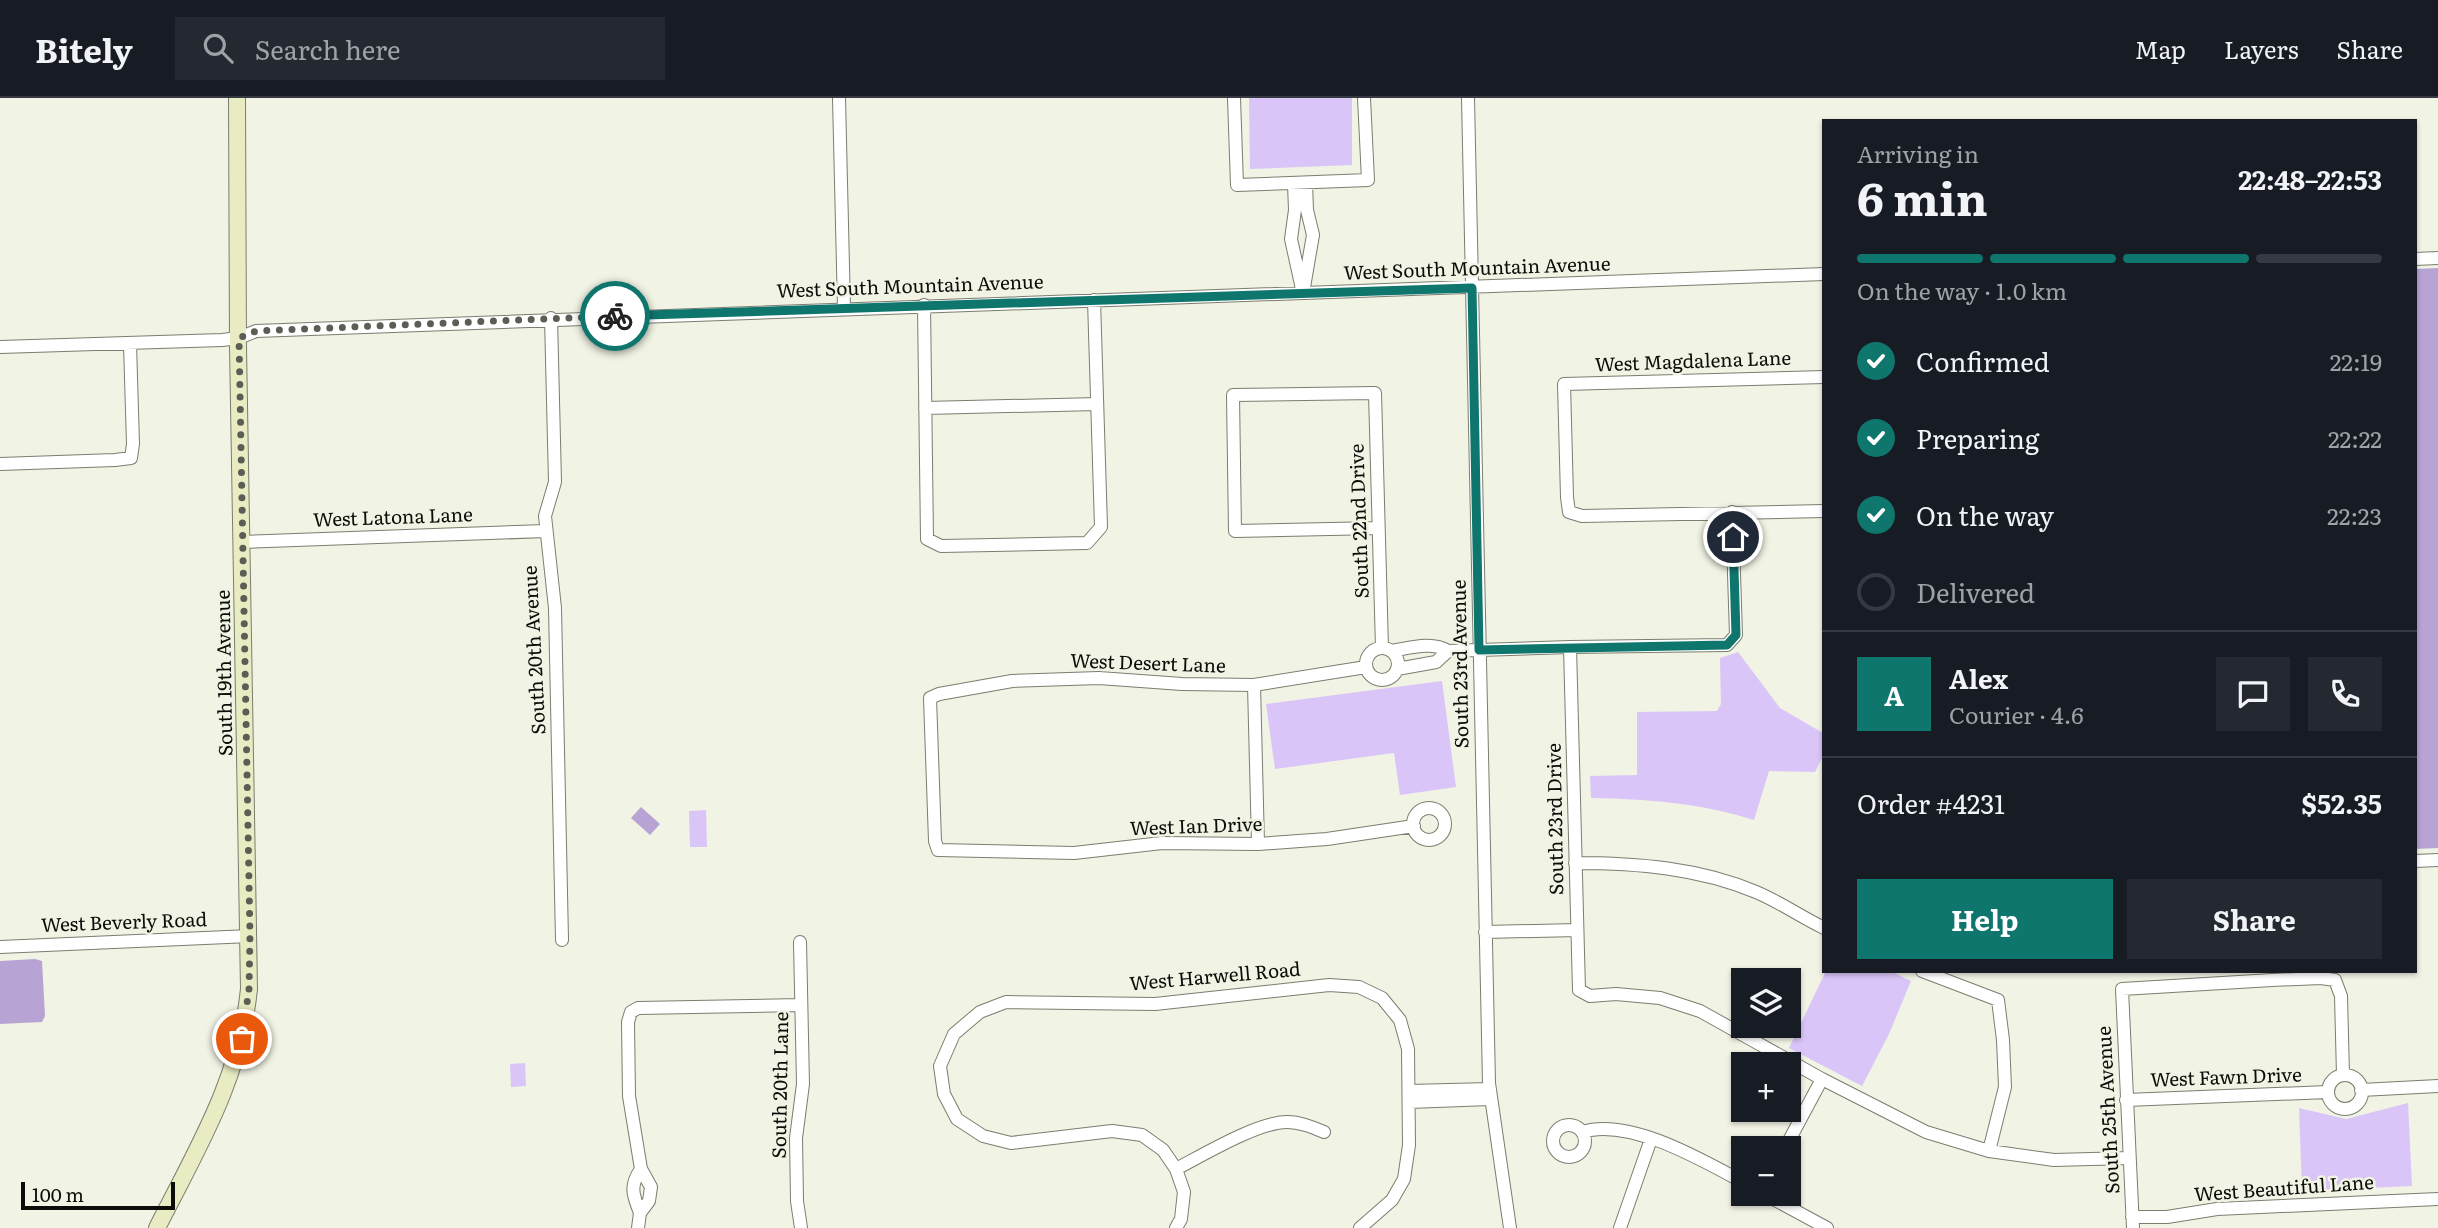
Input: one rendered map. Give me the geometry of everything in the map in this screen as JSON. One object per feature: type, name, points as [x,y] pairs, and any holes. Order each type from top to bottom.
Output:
[{"type":"main road","name":"South 19th Avenue","points":[[157,1228],[223,1098],[247,1012],[250,936],[237,98]]},
{"type":"street","points":[[839,98],[844,307]]},
{"type":"street","points":[[1234,98],[1237,185],[1368,180],[1364,98]]},
{"type":"street","name":"South 23rd Avenue","points":[[1468,98],[1490,1094],[1510,1228]]},
{"type":"street","points":[[1300,184],[1313,235],[1303,293]]},
{"type":"street","points":[[1300,184],[1291,239],[1303,293]]},
{"type":"street","points":[[2417,258],[2438,258]]},
{"type":"street","name":"West South Mountain Avenue","points":[[0,347],[130,344],[239,338],[256,331],[551,318],[1822,274]]},
{"type":"street","points":[[924,305],[927,539],[941,546],[1087,543],[1101,527],[1094,300]]},
{"type":"street","name":"South 20th Avenue","points":[[551,318],[555,482],[546,508],[546,531],[555,608],[562,940]]},
{"type":"street","points":[[0,464],[131,458],[134,444],[130,344]]},
{"type":"street","name":"West Magdalena Lane","points":[[1732,512],[1582,516],[1569,512],[1564,384],[1822,377]]},
{"type":"street","name":"South 22nd Drive","points":[[1378,528],[1235,531],[1233,395],[1375,393],[1378,528],[1387,650]]},
{"type":"street","points":[[925,408],[1097,404]]},
{"type":"street","points":[[1387,650],[1397,659],[1397,669],[1391,677],[1381,680],[1372,677],[1366,667],[1369,654],[1387,650],[1419,647],[1440,646],[1448,651],[1727,645],[1736,635],[1732,512],[1822,510]]},
{"type":"street","name":"West Latona Lane","points":[[242,542],[546,531]]},
{"type":"street","points":[[1419,647],[1420,665]]},
{"type":"street","name":"South 23rd Drive","points":[[1570,647],[1578,990],[1590,996],[1616,994],[1660,998],[1700,1012],[1822,1079]]},
{"type":"street","points":[[1397,669],[1436,662],[1448,651]]},
{"type":"street","name":"West Desert Lane","points":[[938,850],[935,841],[930,698],[939,694],[1024,681],[1099,678],[1182,684],[1254,685],[1366,667]]},
{"type":"street","points":[[1254,685],[1258,844]]},
{"type":"street","name":"West Ian Drive","points":[[938,850],[1074,853],[1162,843],[1258,844],[1327,839],[1414,826]]},
{"type":"street","points":[[2417,861],[2438,860]]},
{"type":"street","points":[[1575,863],[1619,863],[1690,871],[1757,892],[1822,927]]},
{"type":"street","points":[[1485,932],[1577,930]]},
{"type":"street","name":"West Beverly Road","points":[[0,947],[250,936]]},
{"type":"street","name":"South 20th Lane","points":[[800,942],[803,1084],[796,1138],[797,1201],[802,1228]]},
{"type":"street","points":[[1927,973],[1998,1000],[2005,1087],[1989,1151]]},
{"type":"street","points":[[2272,976],[2335,980],[2341,996],[2343,1075]]},
{"type":"street","name":"South 25th Avenue","points":[[2132,1223],[2122,989],[2272,976]]},
{"type":"street","name":"West Harwell Road","points":[[1176,1169],[1163,1150],[1142,1135],[1112,1131],[1011,1143],[983,1136],[957,1119],[944,1094],[940,1066],[954,1034],[980,1012],[1006,1002],[1155,1004],[1329,985],[1359,987],[1382,998],[1400,1020],[1408,1048],[1409,1097]]},
{"type":"street","points":[[638,1228],[640,1213],[651,1194],[650,1183],[641,1169],[629,1096],[628,1022],[631,1012],[638,1008],[801,1005]]},
{"type":"street","points":[[2343,1075],[2355,1079],[2361,1090],[2360,1100],[2348,1109],[2334,1105],[2328,1092],[2331,1083],[2343,1075]]},
{"type":"street","points":[[1791,1136],[1822,1079],[1926,1132],[1989,1151],[2054,1160],[2129,1158]]},
{"type":"street","points":[[2361,1090],[2438,1086]]},
{"type":"street","name":"West Fawn Drive","points":[[2126,1100],[2328,1092]]},
{"type":"street","points":[[1360,1228],[1392,1200],[1404,1179],[1409,1145],[1409,1097],[1490,1094]]},
{"type":"street","points":[[1176,1228],[1181,1219],[1184,1192],[1176,1169],[1258,1129],[1285,1122],[1302,1123],[1324,1132]]},
{"type":"street","points":[[1582,1132],[1604,1129],[1651,1139],[1681,1149],[1731,1176]]},
{"type":"street","points":[[1619,1228],[1651,1139]]},
{"type":"street","points":[[640,1213],[632,1196],[632,1186],[641,1169]]},
{"type":"street","name":"West Beautiful Lane","points":[[2132,1223],[2217,1209],[2438,1199]]},
{"type":"street","points":[[1786,1206],[1827,1228]]},
{"type":"shaded area","points":[[1249,98],[1352,98],[1352,165],[1250,169]]},
{"type":"shaded area","points":[[2438,268],[2438,848],[2417,849],[2417,269]]},
{"type":"shaded area","points":[[1738,652],[1780,708],[1822,732],[1822,758],[1815,772],[1769,771],[1754,820],[1673,803],[1591,798],[1590,776],[1637,775],[1637,712],[1717,711],[1721,704],[1720,658]]},
{"type":"shaded area","points":[[1442,681],[1456,787],[1400,795],[1394,753],[1275,769],[1266,704]]},
{"type":"shaded area","points":[[641,807],[660,824],[650,835],[631,818]]},
{"type":"shaded area","points":[[706,810],[707,847],[690,847],[689,811]]},
{"type":"shaded area","points":[[0,961],[42,961],[45,1016],[42,1022],[0,1024]]},
{"type":"shaded area","points":[[1825,973],[1894,973],[1911,981],[1889,1034],[1862,1086],[1789,1048],[1794,1038],[1801,1038],[1801,1023]]},
{"type":"shaded area","points":[[525,1063],[526,1086],[511,1087],[510,1064]]},
{"type":"shaded area","points":[[2408,1103],[2412,1186],[2302,1191],[2299,1108],[2346,1119]]},
{"type":"way so far","points":[[242,1039],[249,989],[250,936],[239,338],[256,331],[615,316]]},
{"type":"route","points":[[615,316],[1472,288],[1479,650],[1727,645],[1736,635],[1733,537]]}]
